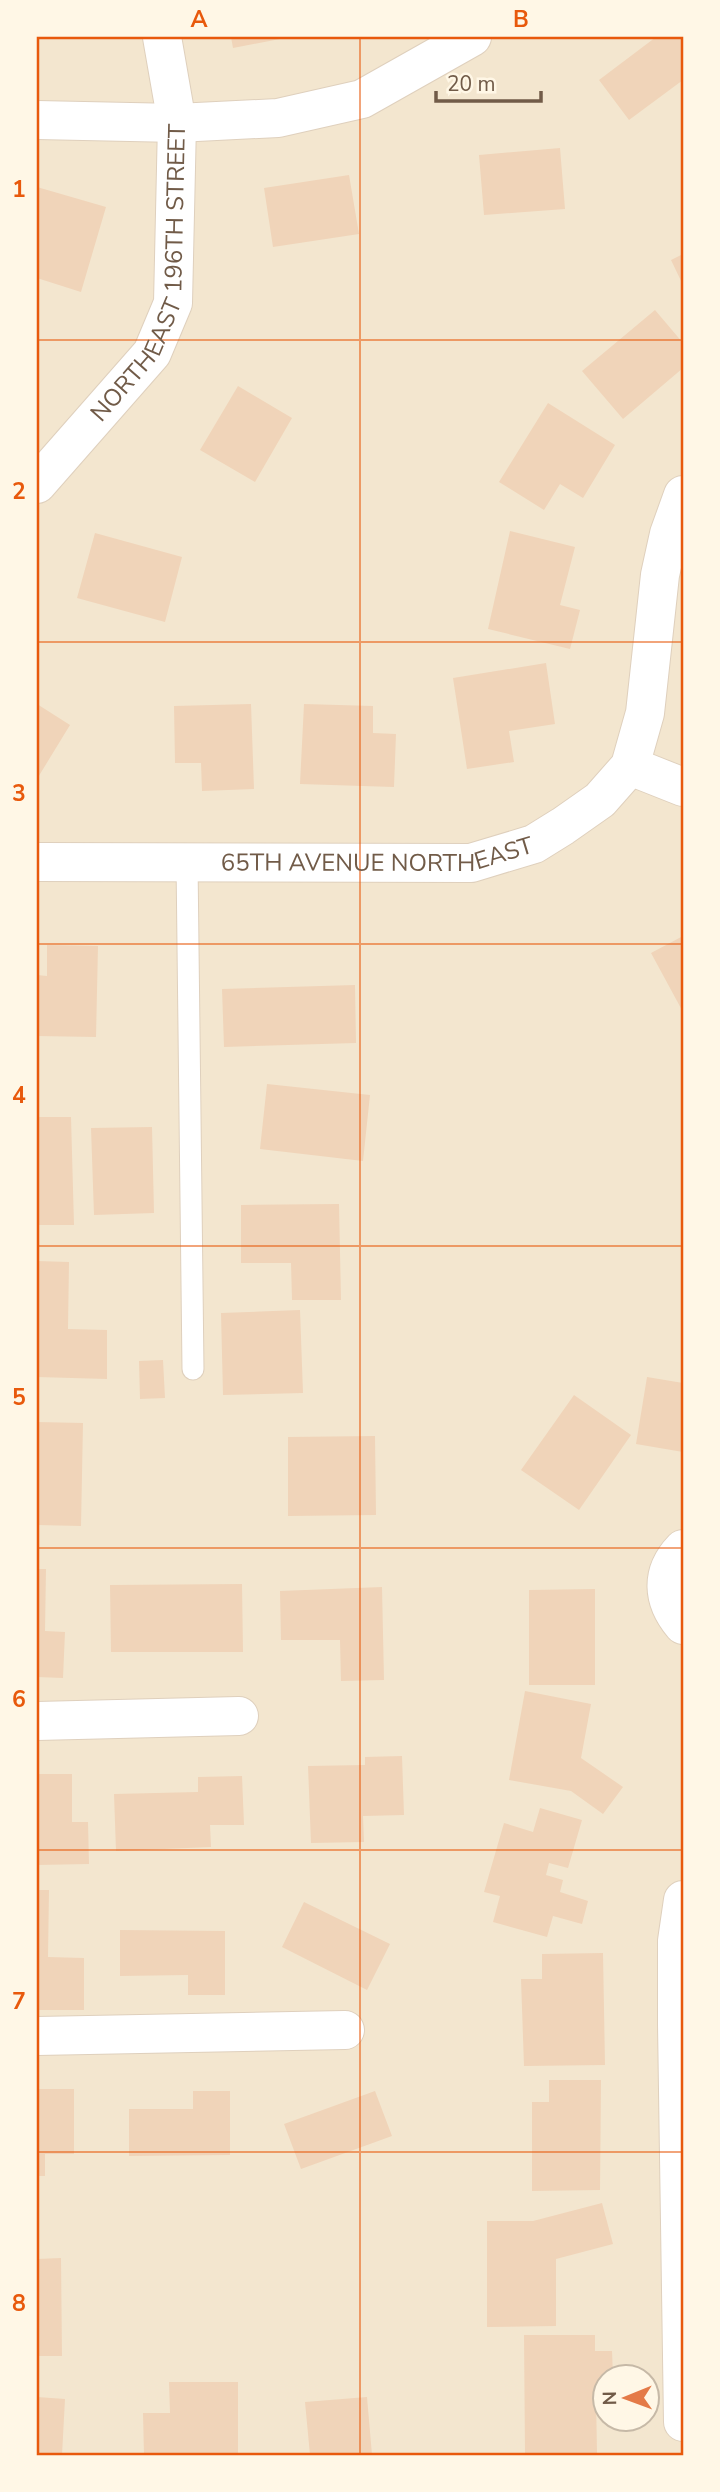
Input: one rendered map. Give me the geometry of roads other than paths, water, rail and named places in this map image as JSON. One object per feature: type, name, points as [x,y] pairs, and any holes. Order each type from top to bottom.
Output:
[{"type":"street","name":"NORTHEAST 196TH STREET","points":[[37,484],[152,353],[173,303],[177,123],[162,37]]},
{"type":"street","points":[[37,120],[177,123],[278,118],[362,99],[472,37]]},
{"type":"street","points":[[683,495],[669,534],[660,575],[645,713],[630,766],[683,787]]},
{"type":"street","name":"65TH AVENUE NORTHEAST","points":[[37,862],[471,863],[534,844],[600,800],[630,766]]},
{"type":"street","points":[[683,1549],[668,1569],[665,1582],[666,1597],[683,1625]]},
{"type":"street","points":[[37,1721],[239,1716]]},
{"type":"street","points":[[683,1900],[677,1941],[677,2024],[683,2422]]},
{"type":"street","points":[[37,2036],[345,2030]]},
{"type":"lane","points":[[187,861],[193,1369]]}]
